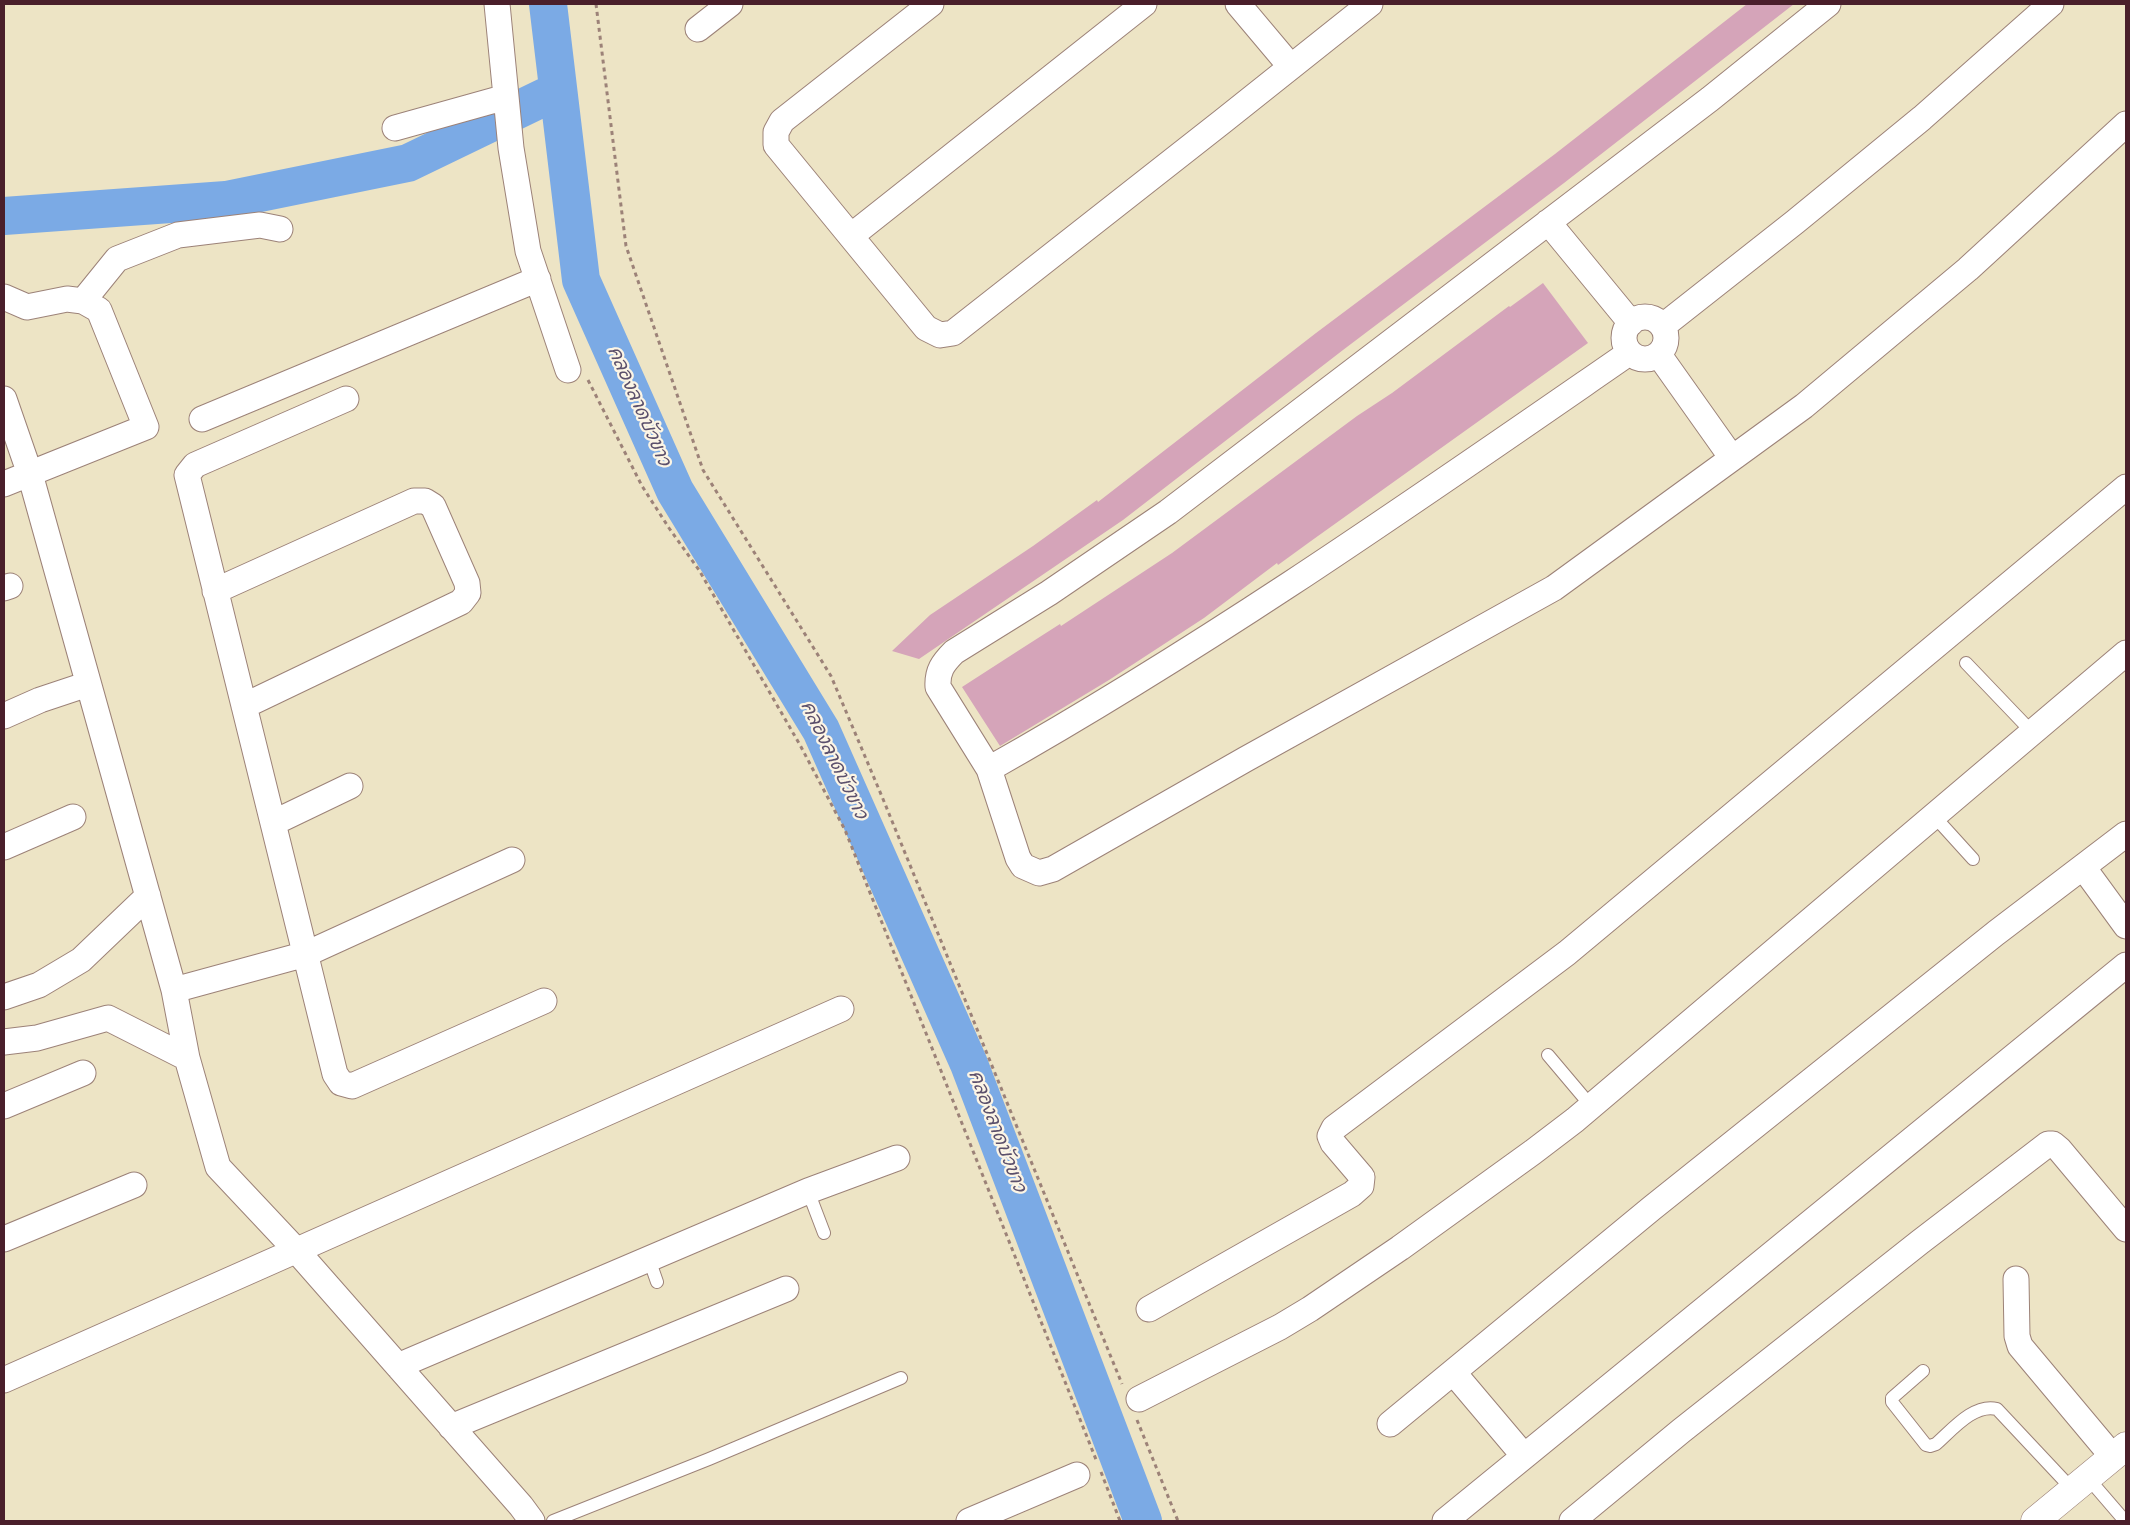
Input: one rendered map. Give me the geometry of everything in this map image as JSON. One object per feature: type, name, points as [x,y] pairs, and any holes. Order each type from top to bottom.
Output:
[{"type":"street","points":[[497,4],[511,148],[528,251],[577,374]]},
{"type":"street","points":[[698,29],[730,4]]},
{"type":"street","points":[[931,4],[782,121],[776,132],[776,145],[926,328],[940,335],[953,333],[1370,4]]},
{"type":"street","points":[[851,236],[1144,4]]},
{"type":"street","points":[[1238,4],[1290,67]]},
{"type":"street","points":[[1828,4],[1710,98],[1168,512],[1049,593],[954,652],[943,663],[937,676],[938,687],[989,769],[1018,858],[1023,866],[1039,873],[1053,869],[1246,759],[1554,588],[1804,406],[1968,269],[2126,124]]},
{"type":"street","points":[[1663,326],[1795,222],[1922,118],[2052,4]]},
{"type":"street","points":[[396,128],[505,90]]},
{"type":"street","points":[[1548,222],[1630,323]]},
{"type":"street","points":[[83,301],[117,259],[178,235],[260,225],[280,229]]},
{"type":"street","points":[[202,419],[538,279]]},
{"type":"street","points":[[4,298],[28,307],[66,300],[83,301],[99,310],[146,426],[4,484]]},
{"type":"street","points":[[1644,317],[1657,321],[1663,326],[1666,341],[1658,355],[1643,360],[1629,353],[1625,347],[1624,334],[1630,323],[1644,317]]},
{"type":"street","points":[[989,769],[1114,697],[1226,627],[1440,485],[1629,353]]},
{"type":"street","points":[[1658,355],[1732,458]]},
{"type":"street","points":[[4,399],[30,474],[148,896],[174,990],[187,1058],[218,1167],[296,1250],[532,1521]]},
{"type":"street","points":[[346,399],[195,465],[187,475],[335,1074],[342,1083],[352,1086],[544,1001]]},
{"type":"street","points":[[1149,1309],[1352,1194],[1361,1186],[1362,1177],[1333,1143],[1330,1136],[1334,1128],[1566,953],[2126,487]]},
{"type":"street","points":[[215,591],[414,501],[425,501],[433,506],[467,582],[468,593],[461,602],[244,706]]},
{"type":"street","points":[[1133,1402],[1280,1327],[1310,1309],[1533,1152],[1591,1106],[2126,652]]},
{"type":"street","points":[[4,716],[88,684]]},
{"type":"street","points":[[273,823],[350,786]]},
{"type":"street","points":[[4,846],[73,817]]},
{"type":"street","points":[[1390,1424],[1652,1208],[1996,933],[2126,834]]},
{"type":"street","points":[[174,990],[306,954],[512,860]]},
{"type":"street","points":[[2083,867],[2126,926]]},
{"type":"street","points":[[4,997],[39,985],[81,960],[148,896]]},
{"type":"street","points":[[1445,1521],[2126,965]]},
{"type":"street","points":[[4,1380],[841,1009]]},
{"type":"street","points":[[4,1042],[37,1038],[108,1018],[187,1058]]},
{"type":"street","points":[[4,1106],[83,1073]]},
{"type":"street","points":[[1572,1521],[1920,1242],[2048,1144],[2054,1144],[2059,1149],[2126,1229]]},
{"type":"street","points":[[398,1366],[653,1270],[808,1192],[897,1158]]},
{"type":"street","points":[[4,1239],[134,1185]]},
{"type":"street","points":[[2016,1279],[2017,1336],[2020,1346],[2120,1452],[2035,1521]]},
{"type":"street","points":[[451,1427],[786,1289]]},
{"type":"street","points":[[1453,1372],[1524,1456]]},
{"type":"street","points":[[969,1521],[1077,1474]]},
{"type":"lane","points":[[1966,663],[2032,732]]},
{"type":"lane","points":[[1934,816],[1973,859]]},
{"type":"lane","points":[[1548,1054],[1591,1106]]},
{"type":"lane","points":[[808,1192],[824,1233]]},
{"type":"lane","points":[[1923,1371],[1892,1398],[1892,1402],[1926,1445],[1936,1444],[1978,1410],[1990,1407],[1997,1409],[2080,1484],[2125,1521]]},
{"type":"lane","points":[[553,1521],[718,1455],[901,1378]]},
{"type":"path","points":[[596,4],[626,246],[703,470],[831,676],[1133,1402],[1178,1521]]},
{"type":"path","points":[[577,374],[668,528],[699,570],[800,745],[845,830],[1120,1521]]},
{"type":"building","points":[[1747,4],[1794,4],[1564,183],[1123,520],[919,659],[892,651],[930,615],[1033,546],[1097,500],[1098,502],[1316,333],[1555,154]]},
{"type":"building","points":[[1543,283],[1588,343],[1278,565],[1277,563],[1204,618],[1109,680],[1000,746],[962,687],[1060,624],[1061,626],[1172,553],[1357,416],[1392,393]]},
{"type":"waterway","name":"คลองลาดบัวขาว","points":[[548,4],[581,280],[675,491],[821,730],[969,1064],[1143,1521]]},
{"type":"waterway","points":[[4,216],[226,200],[408,163],[557,91]]}]
